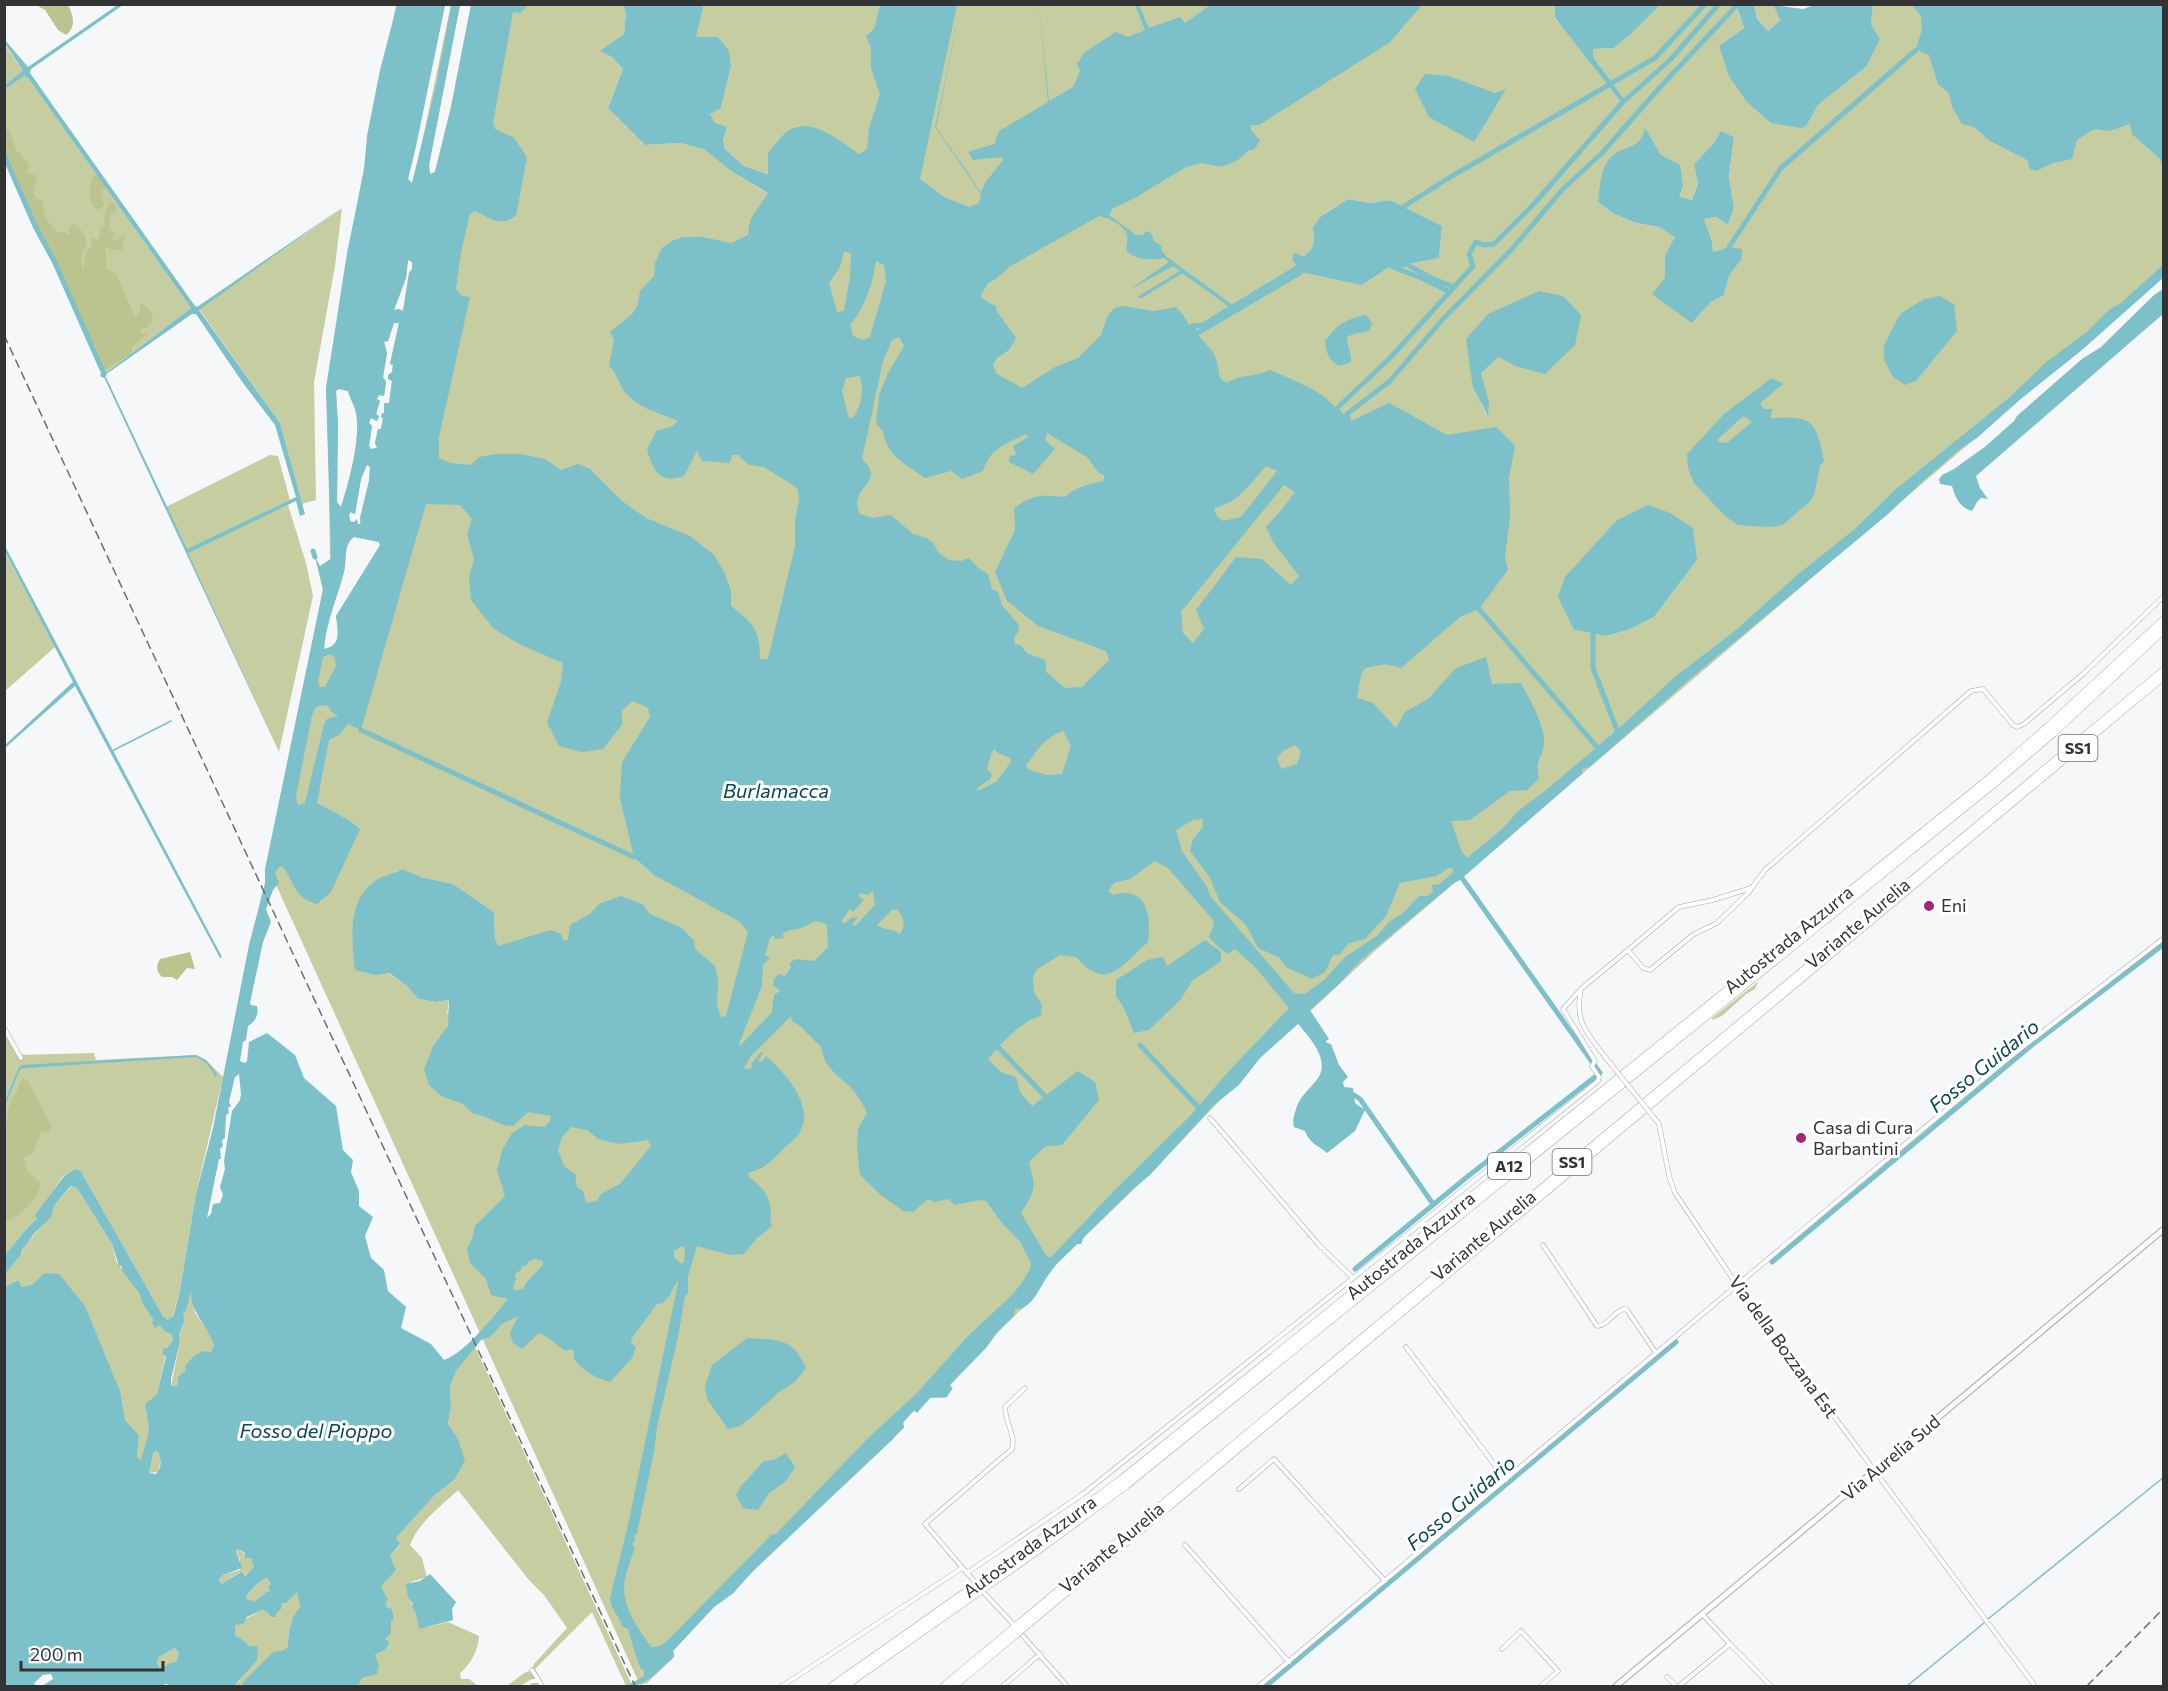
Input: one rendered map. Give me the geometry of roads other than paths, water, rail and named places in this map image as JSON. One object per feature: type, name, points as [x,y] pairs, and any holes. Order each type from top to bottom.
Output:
[{"type":"highway","name":"Autostrada Azzurra","points":[[833,1686],[1043,1538],[1120,1480],[1989,779],[2047,729],[2163,620]]},
{"type":"highway","name":"Autostrada Azzurra","points":[[844,1686],[1039,1550],[1126,1485],[2001,777],[2054,732],[2163,629]]},
{"type":"highway","name":"Variante Aurelia","points":[[944,1686],[2163,670]]},
{"type":"highway","name":"Variante Aurelia","points":[[954,1686],[2163,676]]},
{"type":"main road","name":"Via Aurelia Sud","points":[[1616,1686],[2163,1229]]},
{"type":"street","points":[[1628,950],[1643,968],[1650,970],[1694,934],[1717,923],[1748,893],[1765,870],[1971,691],[1983,689],[2013,725],[2017,727],[2024,724],[2084,674],[2163,596]]},
{"type":"street","points":[[967,1573],[1083,1494],[1594,1084],[1598,1075],[1563,1009],[1582,988],[1679,907],[1713,900],[1752,887]]},
{"type":"street","points":[[1259,1686],[2015,1053],[2163,938]]},
{"type":"street","name":"Via della Bozzana Est","points":[[1582,988],[1578,1004],[1581,1025],[1659,1124],[1669,1176],[1675,1193],[1737,1285],[2035,1686]]},
{"type":"street","points":[[4,1028],[21,1058]]},
{"type":"street","points":[[1210,1119],[1319,1245],[1353,1278]]},
{"type":"street","points":[[1543,1245],[1597,1326],[1604,1326],[1620,1310],[1624,1309],[1656,1353]]},
{"type":"street","points":[[1406,1347],[1506,1480]]},
{"type":"street","points":[[974,1581],[925,1524],[1012,1449],[1014,1443],[1005,1415],[1005,1407],[1025,1388]]},
{"type":"street","points":[[1239,1489],[1274,1459],[1385,1581]]},
{"type":"street","points":[[1185,1545],[1289,1662]]},
{"type":"street","points":[[782,1686],[962,1568]]},
{"type":"street","points":[[985,1594],[1014,1625]]},
{"type":"street","points":[[1703,1615],[1771,1686]]},
{"type":"street","points":[[1502,1649],[1521,1631],[1558,1671],[1541,1686]]},
{"type":"street","points":[[1023,1636],[1067,1686]]},
{"type":"street","points":[[1667,1677],[1677,1686],[1730,1644]]},
{"type":"street","points":[[1003,1686],[1040,1654]]},
{"type":"street","points":[[532,1670],[542,1686]]},
{"type":"street","points":[[524,1686],[532,1681],[538,1681]]},
{"type":"water","points":[[119,4],[123,5],[31,69],[30,73],[197,307],[341,208],[199,310],[280,423],[305,514],[300,516],[296,501],[188,553],[273,739],[103,375],[191,308],[28,78],[24,76],[5,89],[5,85],[23,70],[5,44],[5,40],[28,67]],"holes":[[[192,314],[196,314],[275,425],[296,497],[187,549],[105,375]]]},
{"type":"water","name":"Burlamacca","points":[[397,5],[445,5],[408,179],[412,183],[437,81],[451,5],[460,5],[429,165],[430,174],[435,172],[451,107],[471,5],[528,5],[520,13],[513,12],[493,123],[495,129],[514,138],[527,157],[516,216],[500,221],[475,211],[470,214],[461,252],[456,289],[462,296],[470,297],[439,437],[439,458],[450,463],[471,465],[479,457],[520,454],[545,459],[561,470],[578,464],[590,469],[622,501],[646,518],[690,536],[714,555],[731,591],[731,606],[754,628],[759,641],[760,659],[768,659],[795,546],[795,521],[799,499],[797,488],[764,467],[749,465],[738,455],[732,455],[730,463],[702,461],[697,451],[684,476],[669,478],[659,474],[647,450],[656,431],[673,426],[678,421],[636,402],[624,391],[609,366],[614,340],[610,332],[633,313],[638,304],[640,291],[654,276],[655,263],[662,248],[683,237],[702,237],[731,243],[748,235],[750,220],[768,193],[731,171],[704,149],[680,143],[645,145],[608,108],[623,69],[612,57],[600,51],[624,34],[626,12],[623,5],[704,5],[696,37],[718,37],[729,51],[731,67],[721,108],[710,114],[715,123],[727,127],[723,139],[725,149],[744,166],[768,174],[768,153],[788,131],[800,126],[827,133],[859,154],[867,149],[869,128],[880,94],[871,68],[871,48],[866,36],[874,29],[880,5],[957,5],[920,179],[944,197],[969,207],[979,203],[981,194],[935,127],[961,5],[936,127],[981,192],[985,183],[1003,160],[1002,157],[973,160],[968,152],[994,144],[999,131],[1048,102],[1039,5],[1049,101],[1073,87],[1080,71],[1077,64],[1085,52],[1116,32],[1128,37],[1145,30],[1135,5],[1139,5],[1149,28],[1180,17],[1185,23],[1210,5],[1422,5],[1389,43],[1259,125],[1251,125],[1251,130],[1260,140],[1254,150],[1249,150],[1238,160],[1222,167],[1202,163],[1186,167],[1112,209],[1109,215],[1136,235],[1142,235],[1147,231],[1151,233],[1154,241],[1162,246],[1161,250],[1167,257],[1234,306],[1231,308],[1182,273],[1142,298],[1137,298],[1180,271],[1173,266],[1129,290],[1169,262],[1164,258],[1144,259],[1130,254],[1126,250],[1126,231],[1111,220],[1099,216],[1009,267],[988,283],[980,297],[997,307],[996,310],[1016,338],[1009,350],[997,358],[993,365],[997,374],[1022,388],[1055,367],[1078,358],[1101,335],[1108,315],[1115,308],[1123,306],[1154,311],[1176,307],[1213,352],[1220,378],[1227,383],[1237,378],[1270,370],[1317,392],[1349,422],[1389,403],[1447,435],[1496,427],[1515,446],[1509,478],[1510,516],[1505,557],[1508,570],[1479,609],[1460,617],[1401,668],[1385,664],[1365,668],[1361,675],[1357,698],[1373,703],[1396,728],[1405,712],[1428,699],[1456,668],[1486,657],[1492,684],[1521,683],[1536,712],[1544,736],[1543,749],[1538,763],[1539,779],[1527,790],[1510,791],[1470,820],[1451,821],[1462,852],[1467,858],[1503,828],[1518,811],[1617,730],[1676,676],[1736,630],[1796,576],[1856,528],[1896,489],[2010,397],[2045,363],[2087,332],[2110,309],[2121,303],[2163,265],[2163,278],[2082,350],[2017,402],[1977,438],[1960,449],[1887,515],[1691,678],[1601,757],[1589,767],[1582,769],[1582,774],[1460,880],[1361,960],[1310,1010],[1329,1039],[1327,1043],[1331,1044],[1339,1065],[1348,1077],[1343,1082],[1344,1087],[1353,1088],[1355,1103],[1365,1110],[1355,1131],[1327,1153],[1312,1141],[1305,1131],[1294,1127],[1293,1122],[1298,1105],[1320,1075],[1322,1067],[1314,1044],[1298,1024],[1260,1058],[1239,1085],[1214,1105],[1150,1175],[1084,1237],[1081,1244],[1077,1244],[1059,1262],[1046,1278],[1036,1296],[1027,1305],[1015,1309],[1014,1316],[950,1385],[952,1389],[947,1397],[930,1398],[917,1413],[914,1410],[903,1423],[904,1427],[892,1440],[755,1569],[733,1593],[714,1607],[673,1651],[674,1656],[671,1660],[645,1681],[626,1686],[644,1676],[644,1670],[639,1664],[628,1629],[622,1626],[610,1598],[628,1525],[677,1281],[670,1295],[663,1303],[657,1304],[632,1338],[631,1343],[636,1347],[632,1358],[610,1382],[581,1367],[574,1359],[574,1351],[570,1349],[566,1351],[539,1333],[522,1349],[513,1343],[510,1333],[518,1316],[502,1324],[490,1337],[481,1340],[457,1370],[450,1386],[451,1406],[448,1424],[457,1437],[465,1460],[454,1480],[435,1495],[396,1538],[400,1544],[390,1556],[396,1570],[381,1586],[388,1599],[387,1607],[392,1609],[394,1619],[391,1621],[391,1634],[385,1639],[390,1642],[385,1650],[375,1655],[379,1666],[377,1674],[362,1678],[359,1684],[352,1686],[243,1686],[242,1683],[273,1652],[282,1651],[288,1647],[290,1626],[300,1607],[297,1592],[286,1603],[282,1603],[276,1617],[271,1617],[262,1610],[247,1617],[243,1624],[235,1625],[235,1635],[249,1646],[258,1647],[257,1660],[234,1686],[171,1686],[166,1684],[161,1686],[42,1686],[53,1679],[51,1674],[43,1675],[34,1683],[36,1686],[5,1686],[5,1287],[18,1280],[22,1287],[33,1284],[44,1273],[59,1274],[85,1306],[121,1394],[125,1420],[139,1435],[137,1457],[141,1460],[149,1430],[145,1404],[157,1394],[166,1356],[163,1354],[163,1349],[167,1348],[173,1340],[171,1334],[165,1332],[160,1325],[155,1328],[153,1319],[139,1293],[119,1266],[112,1244],[77,1188],[71,1186],[54,1206],[51,1217],[33,1235],[21,1255],[5,1274],[5,1255],[37,1219],[35,1215],[64,1176],[75,1169],[80,1170],[163,1316],[168,1320],[173,1316],[179,1296],[196,1194],[213,1128],[249,945],[265,883],[265,869],[323,589],[315,557],[320,566],[331,559],[326,388],[347,253],[364,170],[367,136],[380,70]],"holes":[[[844,252],[851,253],[850,277],[844,311],[837,312],[829,283],[840,267]],[[408,260],[412,262],[412,269],[409,273],[403,311],[394,310],[406,278]],[[876,261],[884,265],[886,281],[870,337],[863,340],[853,336],[850,325],[867,295]],[[394,323],[399,323],[390,364],[393,365],[392,372],[388,375],[388,379],[392,381],[389,403],[384,403],[381,429],[378,429],[375,443],[377,448],[371,449],[369,446],[372,426],[369,423],[371,418],[377,421],[379,416],[376,414],[380,401],[377,399],[379,395],[384,396],[386,382],[383,377],[387,353],[384,342],[388,341]],[[899,337],[904,346],[888,373],[879,395],[876,424],[883,431],[888,447],[893,453],[904,464],[925,478],[951,471],[962,479],[983,471],[995,451],[1026,434],[1028,437],[1013,446],[1016,455],[1010,456],[1009,462],[1033,474],[1055,449],[1045,440],[1047,433],[1087,457],[1099,473],[1105,476],[1103,481],[1082,486],[1065,497],[1033,497],[1014,508],[1015,530],[995,572],[1007,601],[1038,626],[1106,651],[1109,660],[1082,687],[1065,688],[1046,672],[1046,661],[1029,654],[1022,646],[1015,644],[1014,638],[1019,630],[1018,624],[1002,605],[998,592],[992,589],[988,574],[969,558],[961,561],[949,560],[939,553],[927,538],[913,534],[891,515],[873,518],[860,514],[857,504],[858,497],[869,480],[871,474],[869,467],[862,459],[883,361],[892,340]],[[860,376],[862,397],[854,417],[849,418],[842,391],[846,378]],[[339,389],[348,391],[357,423],[353,460],[341,507],[337,502],[336,391]],[[367,465],[370,467],[369,481],[360,518],[361,524],[358,524],[357,519],[351,522],[350,512],[355,514],[361,479]],[[1266,466],[1277,471],[1241,517],[1223,521],[1216,515],[1214,508],[1230,502],[1243,492]],[[1284,485],[1295,492],[1266,527],[1273,542],[1299,576],[1291,585],[1262,559],[1236,557],[1196,610],[1204,629],[1193,643],[1183,633],[1181,612]],[[426,504],[460,505],[472,519],[467,534],[474,559],[469,577],[471,600],[494,629],[519,644],[563,663],[561,682],[547,722],[559,746],[582,752],[603,749],[622,725],[622,710],[633,701],[648,708],[650,717],[622,762],[620,798],[634,857],[654,875],[740,922],[748,932],[726,1016],[721,1017],[717,1004],[718,981],[715,966],[695,949],[694,941],[682,928],[650,914],[642,904],[621,896],[599,904],[590,914],[570,925],[568,940],[563,941],[561,934],[550,930],[498,946],[495,939],[494,912],[453,884],[421,877],[402,869],[375,881],[364,892],[358,902],[353,924],[355,970],[376,975],[389,973],[407,986],[418,999],[436,1002],[449,1000],[448,1026],[433,1046],[424,1069],[429,1085],[441,1096],[463,1104],[472,1113],[503,1125],[513,1126],[528,1112],[551,1116],[545,1127],[525,1125],[512,1133],[502,1151],[497,1170],[505,1196],[475,1226],[467,1249],[470,1263],[486,1279],[491,1295],[508,1299],[470,1342],[444,1360],[431,1344],[401,1328],[406,1307],[388,1291],[384,1270],[371,1258],[365,1236],[373,1217],[359,1206],[359,1191],[351,1172],[353,1160],[343,1150],[336,1106],[304,1078],[295,1055],[267,1033],[249,1042],[247,1061],[245,1063],[240,1061],[248,1026],[257,1015],[257,1006],[250,1003],[263,942],[271,922],[266,909],[273,890],[279,883],[275,873],[280,866],[283,867],[299,894],[317,904],[331,892],[360,829],[317,803],[329,740],[339,735],[348,724],[361,730]],[[354,537],[379,542],[380,545],[336,616],[338,637],[334,645],[324,649],[329,620],[344,572],[348,544]],[[330,654],[335,658],[336,666],[325,687],[320,687],[318,681],[323,657]],[[328,706],[338,716],[327,719],[324,724],[305,803],[298,805],[296,796],[312,715],[316,707]],[[1063,731],[1071,746],[1062,774],[1047,775],[1027,769],[1026,765],[1042,745]],[[1295,745],[1301,751],[1297,764],[1281,769],[1277,758],[1283,751]],[[994,749],[1010,758],[1011,762],[996,782],[977,791],[977,788],[990,779],[992,774],[987,769]],[[1203,819],[1203,827],[1193,839],[1190,851],[1210,878],[1220,902],[1246,925],[1258,948],[1280,958],[1286,967],[1312,979],[1325,972],[1333,955],[1340,954],[1349,943],[1365,939],[1386,916],[1400,883],[1436,876],[1453,868],[1453,872],[1440,884],[1432,885],[1433,892],[1427,896],[1419,896],[1403,913],[1389,922],[1377,936],[1345,957],[1325,979],[1305,994],[1294,993],[1211,897],[1207,887],[1182,851],[1176,830],[1193,820]],[[1155,861],[1168,868],[1213,920],[1214,925],[1209,937],[1228,954],[1235,949],[1256,968],[1289,1008],[1192,1114],[1050,1258],[1021,1213],[1030,1199],[1034,1184],[1029,1162],[1046,1146],[1062,1145],[1099,1100],[1095,1082],[1078,1071],[1032,1106],[1020,1092],[1016,1077],[1001,1072],[988,1059],[1019,1027],[1041,1016],[1042,1005],[1034,992],[1033,977],[1036,970],[1060,955],[1076,957],[1087,968],[1106,974],[1122,966],[1148,942],[1149,923],[1145,905],[1134,895],[1125,893],[1113,895],[1108,891],[1114,883],[1130,879]],[[873,890],[875,905],[855,926],[852,925],[858,917],[851,918],[844,924],[842,921],[849,909],[853,912],[864,900],[859,897],[859,893],[869,895]],[[892,910],[898,910],[903,922],[900,934],[877,925]],[[815,921],[827,924],[828,947],[814,961],[796,959],[789,963],[791,967],[785,976],[779,974],[774,979],[773,985],[780,991],[774,995],[772,1012],[740,1046],[762,986],[763,965],[770,958],[765,955],[770,938],[774,935],[775,939],[784,938],[782,934],[784,932]],[[791,1016],[792,1021],[822,1048],[829,1067],[854,1091],[866,1110],[867,1113],[858,1129],[857,1148],[860,1175],[881,1195],[903,1211],[913,1212],[928,1199],[935,1202],[948,1199],[955,1205],[979,1200],[986,1201],[1021,1243],[1031,1263],[1030,1269],[1013,1294],[967,1337],[916,1394],[868,1438],[776,1534],[771,1535],[666,1642],[658,1647],[651,1647],[631,1615],[624,1589],[635,1547],[632,1545],[636,1538],[633,1537],[637,1533],[685,1296],[688,1293],[688,1276],[697,1246],[730,1255],[744,1254],[756,1239],[772,1226],[769,1200],[748,1176],[749,1172],[759,1169],[772,1160],[797,1137],[804,1122],[801,1101],[796,1090],[781,1071],[766,1056],[762,1062],[758,1061],[763,1053],[761,1052],[751,1064],[753,1068],[744,1069],[750,1057]],[[239,1074],[241,1094],[240,1100],[232,1111],[224,1161],[225,1169],[220,1187],[223,1195],[220,1203],[213,1204],[211,1214],[207,1218],[219,1159],[221,1159],[222,1140],[225,1138],[228,1107],[231,1107],[229,1102],[235,1077]],[[571,1127],[587,1130],[598,1139],[618,1144],[648,1140],[651,1146],[620,1184],[601,1194],[597,1201],[586,1203],[583,1191],[577,1187],[575,1174],[564,1166],[558,1150],[562,1137]],[[682,1246],[685,1248],[684,1262],[681,1264],[674,1257],[674,1251]],[[534,1259],[543,1261],[524,1288],[516,1291],[513,1288],[515,1274],[522,1269],[521,1266],[526,1266]],[[191,1291],[196,1313],[214,1345],[211,1352],[202,1351],[194,1356],[185,1366],[186,1370],[178,1377],[177,1386],[171,1386],[180,1342],[179,1334]],[[157,1451],[161,1463],[156,1474],[149,1473],[152,1453]],[[238,1549],[245,1553],[245,1558],[251,1558],[254,1567],[245,1576],[241,1572],[221,1584],[219,1579],[223,1575],[242,1568],[236,1551]],[[267,1578],[271,1584],[268,1587],[270,1591],[254,1602],[246,1597],[255,1586]],[[175,1648],[179,1653],[176,1662],[168,1664],[163,1669],[157,1663],[159,1657]]]},
{"type":"water","points":[[1555,5],[1660,5],[1614,48],[1593,49],[1594,58],[1625,100],[1622,103],[1555,18]]},
{"type":"water","points":[[1738,5],[1754,5],[1757,19],[1768,31],[1780,20],[1773,5],[1803,9],[1814,5],[1873,5],[1871,25],[1880,39],[1866,67],[1818,105],[1807,125],[1801,128],[1771,123],[1747,102],[1729,76],[1719,46],[1744,28]]},
{"type":"water","points":[[1912,5],[2163,5],[2163,168],[2160,159],[2132,134],[2130,124],[2109,131],[2094,129],[2077,140],[2072,159],[2053,163],[2036,171],[2030,169],[2027,160],[1990,141],[1974,127],[1962,124],[1952,107],[1949,93],[1938,84],[1929,55],[1916,50],[1922,29],[1921,16]]},
{"type":"water","points":[[1425,74],[1449,76],[1495,93],[1506,89],[1474,142],[1429,117],[1415,89]]},
{"type":"water","points":[[1645,128],[1661,155],[1680,165],[1683,185],[1679,197],[1692,200],[1698,183],[1694,164],[1714,143],[1721,131],[1734,137],[1729,177],[1734,208],[1728,225],[1716,217],[1704,219],[1712,241],[1713,252],[1729,247],[1742,249],[1741,260],[1729,276],[1724,295],[1711,302],[1692,323],[1652,294],[1665,278],[1665,256],[1675,237],[1659,227],[1636,223],[1614,214],[1598,202],[1601,178],[1607,162],[1615,153],[1639,141]]},
{"type":"water","points":[[1348,199],[1370,203],[1390,200],[1442,226],[1439,258],[1388,268],[1362,285],[1301,272],[1292,259],[1294,253],[1304,256],[1311,250],[1313,227],[1320,217]]},
{"type":"water","points":[[2163,289],[2163,314],[1976,476],[1980,488],[1988,499],[1981,498],[1972,511],[1959,502],[1952,486],[1940,484],[1939,479],[1942,475],[1986,446],[2082,359],[2101,347]]},
{"type":"water","points":[[1539,291],[1563,296],[1581,315],[1575,345],[1545,374],[1515,366],[1499,357],[1481,373],[1489,403],[1488,416],[1473,388],[1466,339],[1488,314]]},
{"type":"water","points":[[1940,296],[1954,304],[1957,331],[1916,381],[1905,385],[1892,376],[1884,359],[1884,345],[1900,314],[1924,299]]},
{"type":"water","points":[[1366,315],[1372,323],[1369,331],[1347,337],[1351,362],[1339,366],[1328,355],[1325,340],[1341,324]]},
{"type":"water","points":[[1772,378],[1783,384],[1760,403],[1764,409],[1773,409],[1770,417],[1804,420],[1815,429],[1824,461],[1820,466],[1814,495],[1783,525],[1771,527],[1738,525],[1726,517],[1694,483],[1688,468],[1687,454],[1725,413]],"holes":[[[1744,416],[1752,422],[1728,442],[1721,443],[1717,440]]]},
{"type":"water","points":[[1648,505],[1670,513],[1693,528],[1697,560],[1654,617],[1628,630],[1606,636],[1574,630],[1558,597],[1565,577],[1617,520]]},
{"type":"water","points":[[5,546],[222,957],[220,958],[75,686],[5,748],[5,745],[73,682],[5,552]]},
{"type":"water","points":[[1205,940],[1221,952],[1221,961],[1192,981],[1181,999],[1149,1030],[1134,1033],[1124,1008],[1116,996],[1116,980],[1147,960],[1163,957],[1167,966]]},
{"type":"water","points":[[196,1055],[206,1060],[217,1074],[215,1078],[208,1066],[196,1057],[24,1068],[20,1070],[5,1106],[19,1067],[23,1065]]},
{"type":"water","points":[[747,1338],[776,1340],[789,1345],[801,1358],[806,1368],[795,1382],[779,1392],[740,1426],[728,1429],[707,1399],[705,1386],[712,1365]]},
{"type":"water","points":[[786,1453],[795,1467],[786,1481],[769,1493],[758,1510],[743,1508],[736,1495],[741,1486],[764,1461],[773,1460]]},
{"type":"water","points":[[430,1574],[456,1602],[452,1609],[453,1620],[419,1629],[413,1604],[408,1598],[406,1584],[420,1581]]},
{"type":"waterway","points":[[1403,207],[1655,58],[1705,4]]},
{"type":"waterway","points":[[1719,4],[1671,59],[1622,103],[1532,206],[1494,244],[1484,245],[1476,242],[1469,254],[1473,266],[1390,358],[1335,410],[1349,422],[1347,414],[1390,381],[1442,320],[1512,249],[1562,190],[1602,153],[1738,4]]},
{"type":"waterway","points":[[1729,247],[1781,168],[1916,50]]},
{"type":"waterway","points":[[4,155],[35,226],[55,263],[103,375]]},
{"type":"waterway","points":[[1450,292],[1393,267],[1406,264],[1431,278],[1454,287]]},
{"type":"waterway","points":[[1297,268],[1301,272],[1196,334],[1192,326],[1203,325],[1297,268]]},
{"type":"waterway","points":[[313,551],[315,557]]},
{"type":"waterway","points":[[1479,609],[1597,747]]},
{"type":"waterway","points":[[1593,635],[1593,668],[1617,730]]},
{"type":"waterway","points":[[112,751],[171,721]]},
{"type":"waterway","points":[[361,730],[634,857]]},
{"type":"waterway","points":[[1355,1269],[1467,1177],[1600,1073],[1462,878]]},
{"type":"waterway","name":"Fosso Guidario","points":[[1772,1262],[2033,1044],[2164,944]]},
{"type":"waterway","points":[[1140,1045],[1198,1107]]},
{"type":"waterway","points":[[998,1047],[1045,1096]]},
{"type":"waterway","points":[[1354,1095],[1360,1099],[1433,1204]]},
{"type":"waterway","name":"Fosso Guidario","points":[[1266,1686],[1676,1342]]},
{"type":"waterway","points":[[1988,1619],[2164,1477]]},
{"type":"waterway","points":[[1907,1686],[1984,1623]]},
{"type":"railway","points":[[4,335],[635,1686]]},
{"type":"railway","points":[[2087,1686],[2164,1608]]},
{"type":"place","name":"Eni","points":[[1929,906]]},
{"type":"place","name":"Casa di Cura Barbantini","points":[[1801,1138]]},
{"type":"water label","name":"Fosso del Pioppo","points":[[316,1431]]}]
